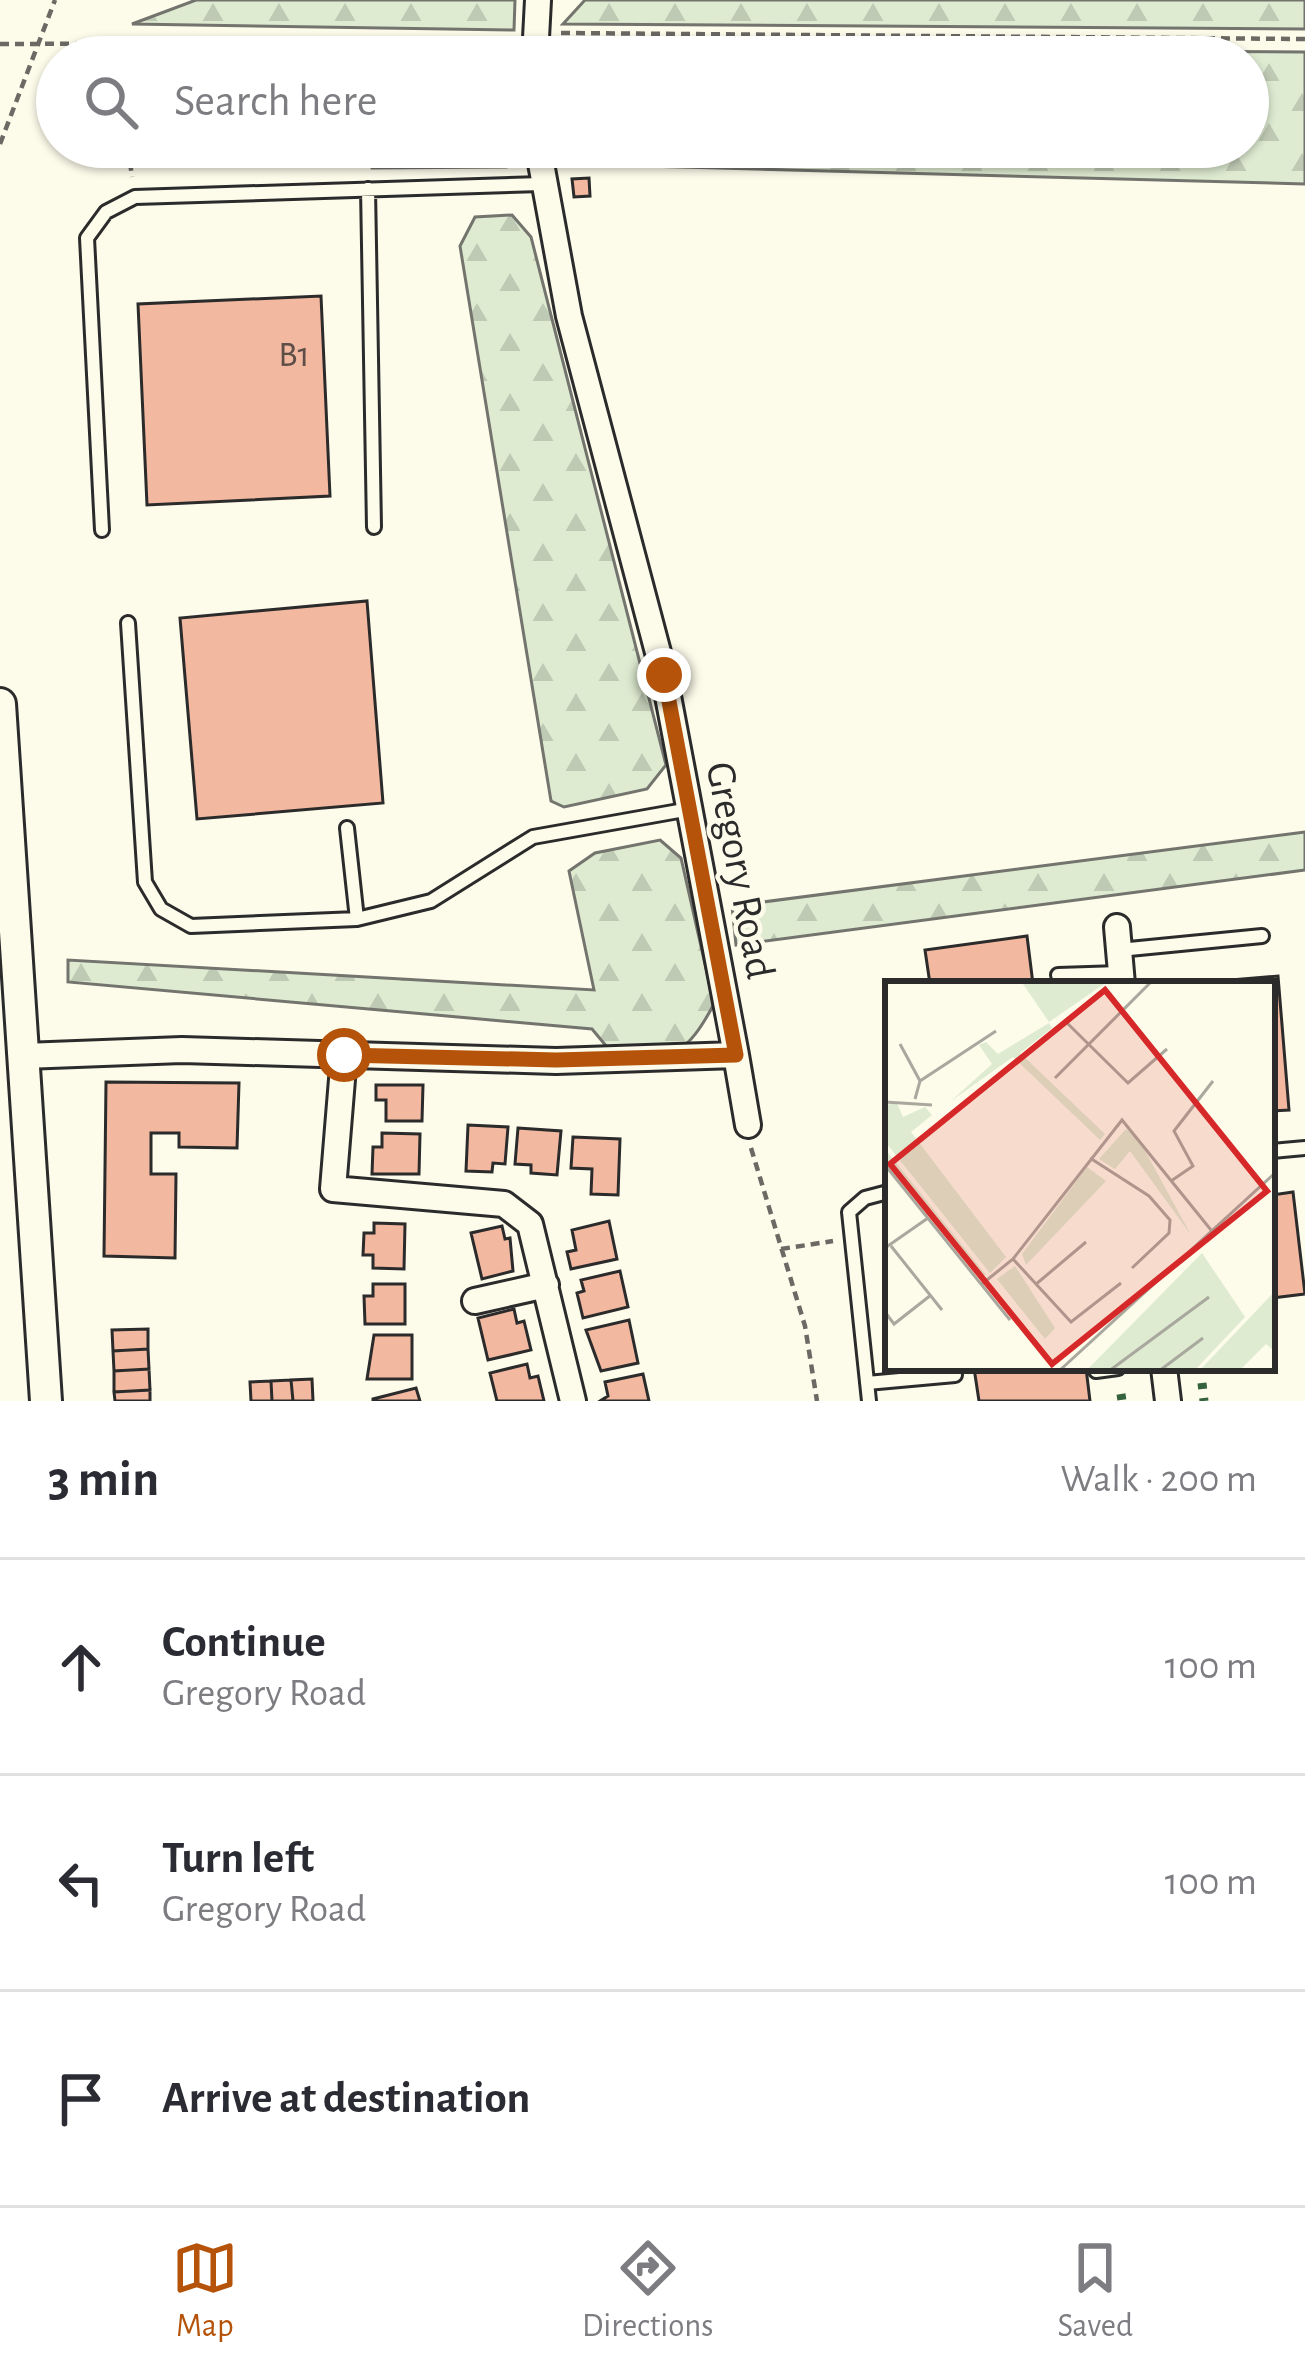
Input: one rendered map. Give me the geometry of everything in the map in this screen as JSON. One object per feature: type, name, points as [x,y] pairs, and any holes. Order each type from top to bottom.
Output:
[{"type":"street","points":[[536,36],[538,0]]},
{"type":"street","name":"Gregory Road","points":[[540,168],[569,316],[664,675],[748,1125]]},
{"type":"street","points":[[0,704],[46,1401]]},
{"type":"street","points":[[24,1056],[182,1050],[556,1060],[736,1055]]},
{"type":"street","points":[[344,1055],[333,1190],[504,1204],[530,1223],[573,1401]]},
{"type":"street","points":[[476,1301],[546,1285]]},
{"type":"street","points":[[1164,1371],[1168,1401]]},
{"type":"lane","points":[[102,530],[87,238],[106,212],[135,197],[541,184]]},
{"type":"lane","points":[[368,189],[374,527]]},
{"type":"lane","points":[[128,623],[145,882],[161,909],[191,926],[357,920],[431,901],[533,837],[690,808]]},
{"type":"lane","points":[[347,828],[357,920]]},
{"type":"lane","points":[[1058,976],[1120,958],[1262,936]]},
{"type":"lane","points":[[1275,1151],[1305,1148]]},
{"type":"lane","points":[[869,1401],[849,1212],[866,1198],[885,1193]]},
{"type":"lane","points":[[867,1383],[955,1376]]},
{"type":"path","points":[[41,36],[56,0]]},
{"type":"path","points":[[1269,39],[1305,39]]},
{"type":"path","points":[[0,44],[36,43]]},
{"type":"path","points":[[0,144],[36,48]]},
{"type":"path","points":[[131,168],[135,197]]},
{"type":"path","points":[[748,1125],[753,1163],[805,1326],[817,1401]]},
{"type":"path","points":[[781,1249],[850,1239]]},
{"type":"green space","points":[[196,0],[515,0],[514,30],[132,24]]},
{"type":"green space","points":[[585,0],[1305,0],[1305,29],[563,24]]},
{"type":"green space","points":[[1269,52],[1305,52],[1305,184],[717,168],[1269,168]]},
{"type":"green space","points":[[512,215],[531,237],[666,765],[647,789],[564,807],[551,801],[460,246],[475,217]]},
{"type":"green space","points":[[1305,832],[1305,870],[736,945],[732,906]]},
{"type":"green space","points":[[660,840],[681,858],[714,1004],[686,1044],[666,1055],[617,1059],[592,1029],[68,982],[68,960],[594,990],[569,871],[595,853]]},
{"type":"building","points":[[589,178],[590,196],[574,197],[572,179]]},
{"type":"building","points":[[321,296],[330,496],[147,505],[138,304]]},
{"type":"building","points":[[367,601],[383,803],[197,819],[180,618]]},
{"type":"building","points":[[1027,936],[1033,981],[930,981],[925,950]]},
{"type":"building","points":[[1278,976],[1289,1110],[1275,1111],[1275,981],[1219,981]]},
{"type":"building","points":[[106,1082],[239,1083],[237,1148],[179,1147],[179,1133],[151,1133],[151,1174],[176,1174],[175,1258],[104,1256]]},
{"type":"building","points":[[376,1085],[423,1085],[422,1121],[386,1121],[386,1100],[376,1100]]},
{"type":"building","points":[[468,1125],[508,1127],[505,1164],[493,1163],[492,1172],[466,1171]]},
{"type":"building","points":[[518,1128],[561,1131],[557,1175],[531,1173],[531,1165],[515,1164]]},
{"type":"building","points":[[382,1133],[420,1134],[419,1174],[372,1174],[373,1147],[382,1147]]},
{"type":"building","points":[[573,1137],[620,1139],[618,1195],[591,1194],[592,1169],[571,1168]]},
{"type":"building","points":[[1293,1192],[1305,1294],[1275,1298],[1275,1195]]},
{"type":"building","points":[[609,1221],[617,1259],[571,1269],[567,1252],[576,1250],[572,1230]]},
{"type":"building","points":[[374,1223],[405,1224],[404,1269],[373,1268],[373,1255],[363,1255],[364,1233],[374,1233]]},
{"type":"building","points":[[502,1226],[505,1239],[510,1238],[513,1271],[482,1279],[471,1233]]},
{"type":"building","points":[[620,1271],[628,1307],[583,1318],[577,1293],[584,1291],[581,1280]]},
{"type":"building","points":[[373,1284],[405,1284],[405,1324],[365,1324],[364,1296],[373,1296]]},
{"type":"building","points":[[514,1309],[517,1323],[524,1321],[531,1350],[488,1360],[478,1318]]},
{"type":"building","points":[[629,1320],[638,1363],[601,1371],[586,1330]]},
{"type":"building","points":[[148,1329],[148,1349],[113,1351],[112,1330]]},
{"type":"building","points":[[374,1335],[412,1335],[412,1379],[367,1379]]},
{"type":"building","points":[[148,1349],[149,1369],[114,1371],[113,1351]]},
{"type":"building","points":[[527,1364],[530,1378],[538,1376],[544,1401],[497,1401],[490,1373]]},
{"type":"building","points":[[149,1369],[150,1390],[114,1392],[114,1371]]},
{"type":"building","points":[[974,1371],[1086,1371],[1090,1401],[979,1401]]},
{"type":"building","points":[[643,1374],[649,1401],[600,1401],[608,1396],[605,1382]]},
{"type":"building","points":[[312,1379],[313,1401],[293,1401],[291,1380]]},
{"type":"building","points":[[291,1380],[293,1401],[272,1401],[271,1381]]},
{"type":"building","points":[[271,1381],[272,1401],[251,1401],[250,1382]]},
{"type":"building","points":[[416,1388],[420,1401],[373,1401],[373,1399]]},
{"type":"building","points":[[150,1390],[150,1401],[115,1401],[114,1392]]},
{"type":"hedge","points":[[1202,1383],[1204,1401]]},
{"type":"hedge","points":[[1121,1394],[1122,1401]]},
{"type":"route","points":[[344,1055],[556,1060],[716,1060],[736,1055],[664,675]]}]
